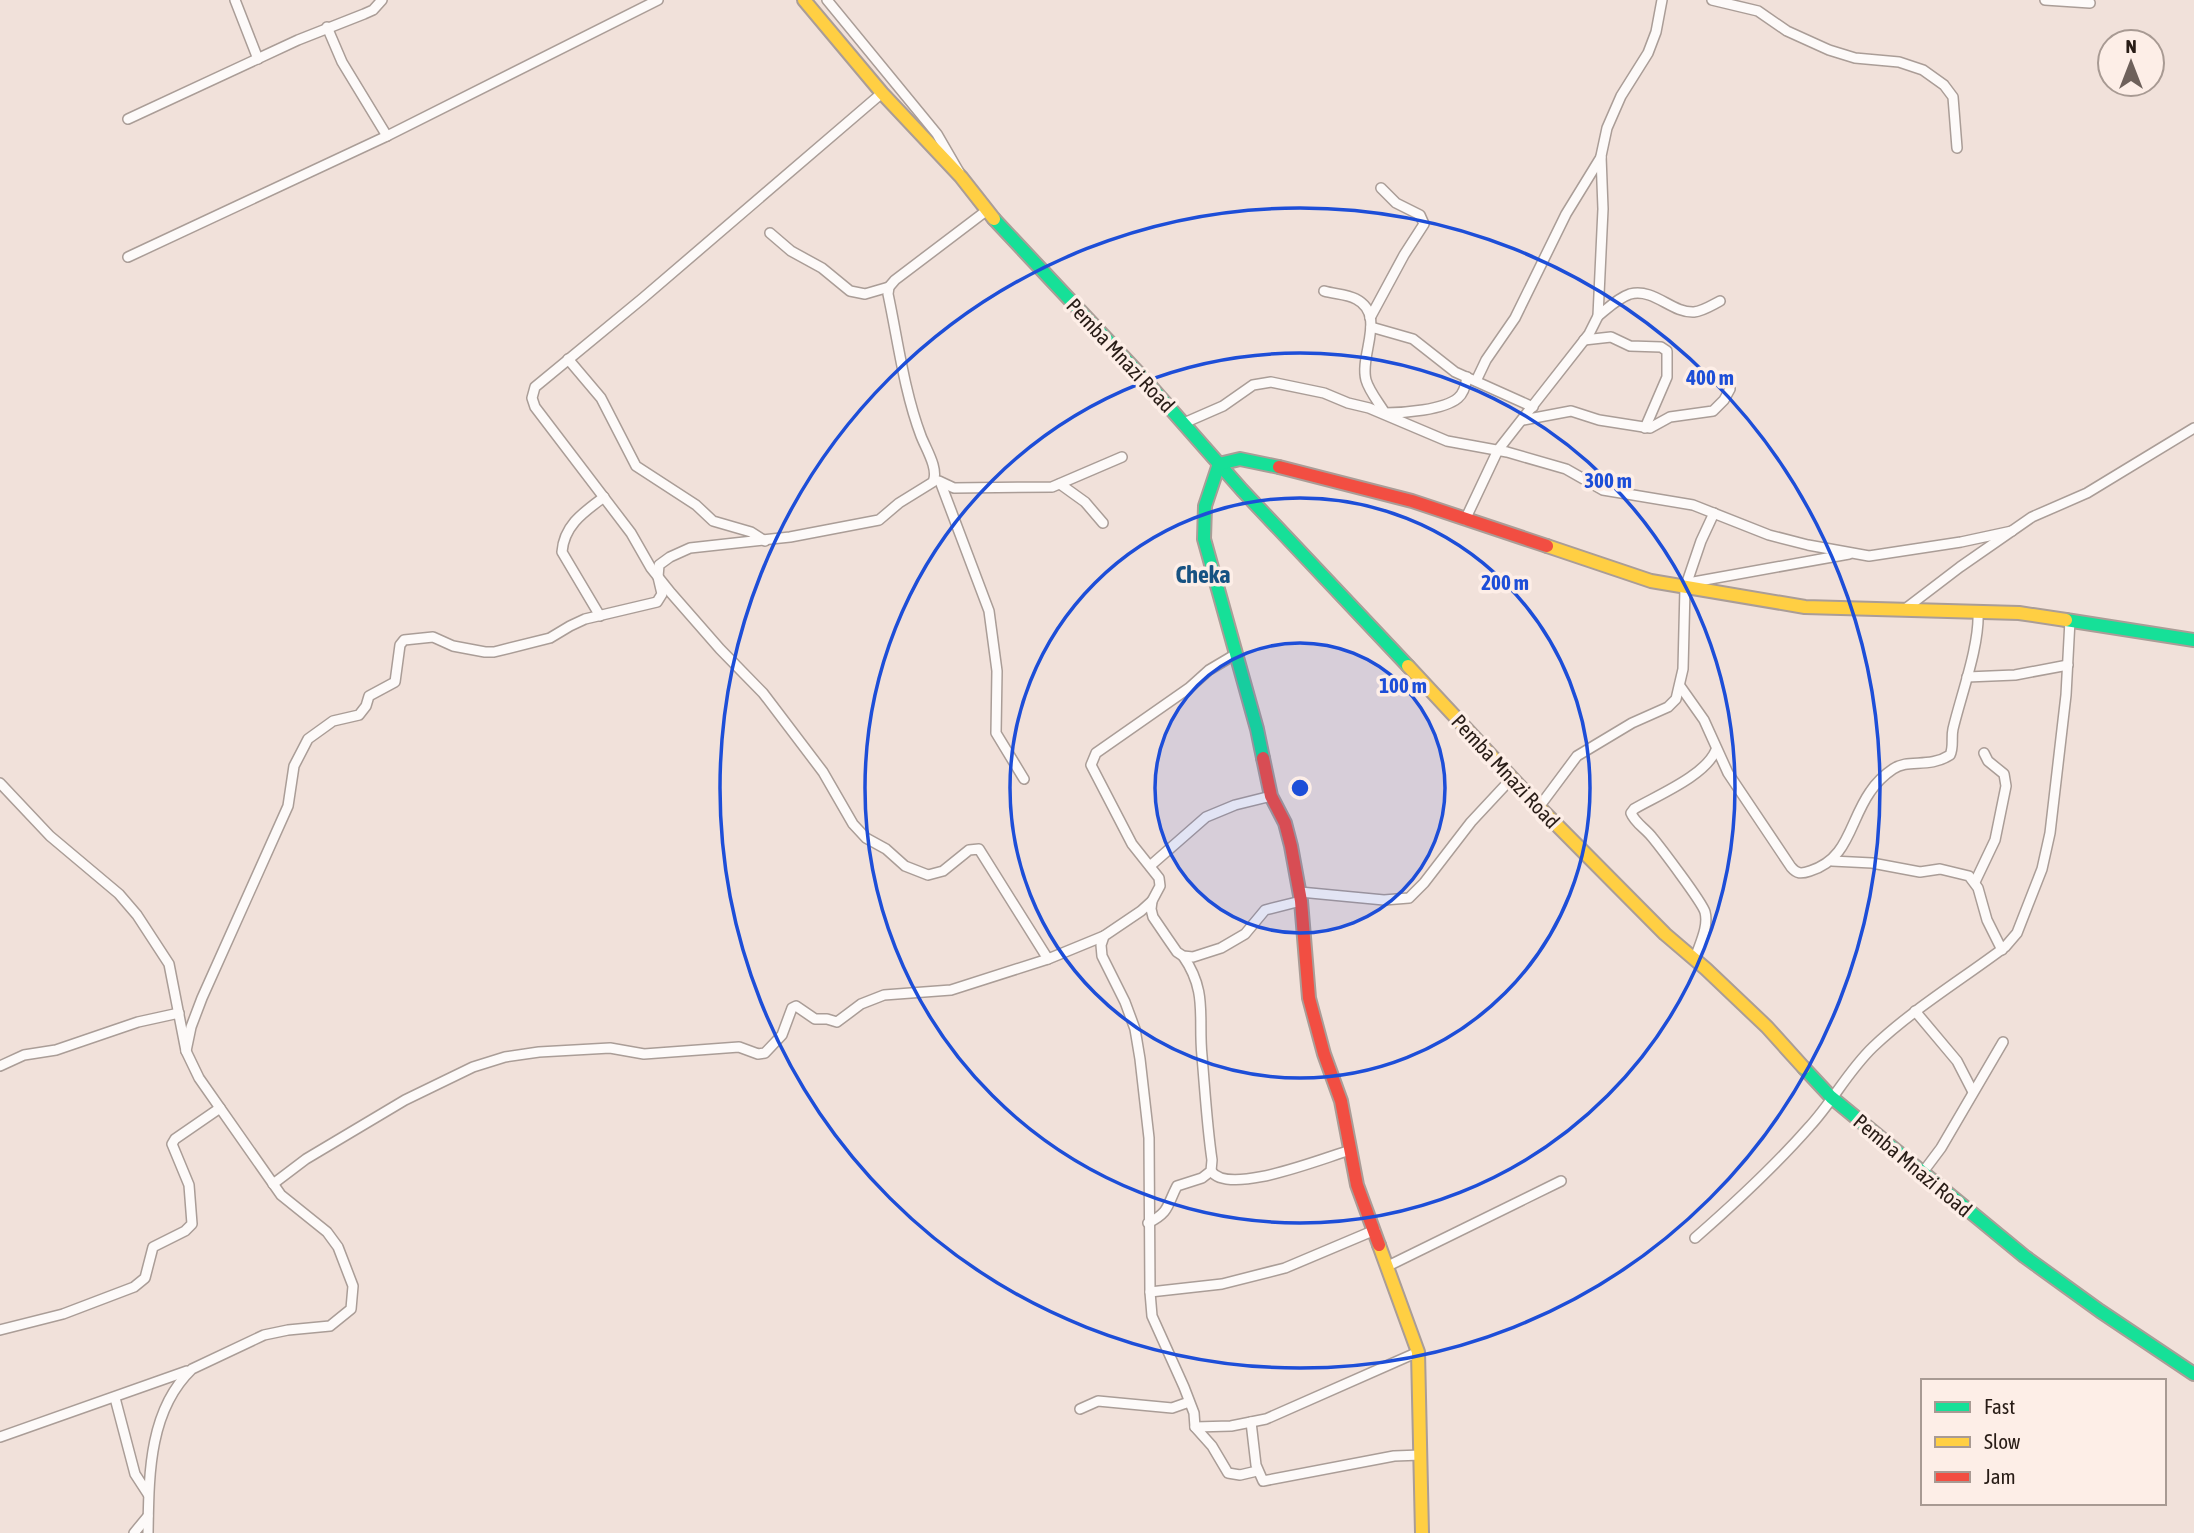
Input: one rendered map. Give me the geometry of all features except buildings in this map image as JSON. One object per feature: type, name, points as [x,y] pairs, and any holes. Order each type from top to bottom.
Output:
[{"type":"street","points":[[235,0],[258,59]]},
{"type":"street","points":[[128,120],[327,27],[373,10],[382,0]]},
{"type":"street","points":[[128,257],[387,136],[658,0]]},
{"type":"street","name":"Pemba Mnazi Road","points":[[804,0],[882,93],[961,177],[986,211],[1219,464],[1539,807],[1665,934],[1767,1027],[1831,1097],[2024,1256],[2194,1374]]},
{"type":"street","points":[[827,0],[937,134],[958,166],[961,177]]},
{"type":"street","points":[[1598,316],[1603,209],[1601,156],[1607,128],[1621,96],[1652,43],[1662,0]]},
{"type":"street","points":[[1712,0],[1758,11],[1787,31],[1829,50],[1855,58],[1899,62],[1923,70],[1944,85],[1953,97],[1957,148]]},
{"type":"street","points":[[2045,0],[2090,3]]},
{"type":"street","points":[[327,27],[342,62],[387,136]]},
{"type":"street","points":[[882,93],[535,387],[532,398],[535,407],[631,533],[658,576],[720,649],[763,693],[823,772],[853,824],[866,838],[886,849],[905,866],[928,875],[943,871],[969,850],[979,849],[1048,959]]},
{"type":"street","points":[[1385,414],[1409,412],[1454,401],[1462,392],[1515,318],[1566,214],[1601,156]]},
{"type":"street","points":[[1381,188],[1396,203],[1420,215],[1424,225],[1404,255],[1371,323],[1366,354],[1366,380],[1385,414]]},
{"type":"street","points":[[770,233],[791,251],[822,268],[850,290],[865,294],[889,288],[913,266],[986,211]]},
{"type":"street","points":[[889,288],[906,383],[938,481],[989,611],[997,671],[996,733],[1024,779]]},
{"type":"street","points":[[1325,291],[1354,298],[1364,305],[1371,323],[1413,339],[1446,366],[1533,407]]},
{"type":"street","points":[[1465,520],[1498,450],[1584,340],[1598,316],[1623,297],[1637,293],[1656,297],[1688,311],[1702,310],[1720,301]]},
{"type":"street","points":[[1584,340],[1611,337],[1630,346],[1661,347],[1667,351],[1667,377],[1645,428]]},
{"type":"street","points":[[568,359],[601,398],[636,466],[696,505],[713,521],[751,532],[765,541]]},
{"type":"street","points":[[1184,423],[1223,406],[1261,382],[1271,382],[1324,393],[1385,414],[1447,441],[1498,450],[1566,469],[1603,490],[1693,505],[1784,540],[1868,555],[1908,551],[2012,531]]},
{"type":"street","points":[[1523,420],[1571,411],[1599,420],[1645,428],[1678,416],[1707,414],[1724,400],[1730,389]]},
{"type":"street","points":[[1905,609],[2032,517],[2087,493],[2194,428]]},
{"type":"street","points":[[186,1051],[191,1027],[202,998],[288,806],[294,766],[309,736],[322,731],[333,721],[359,715],[369,696],[392,685],[397,677],[400,645],[404,640],[433,638],[453,646],[494,652],[550,638],[570,626],[657,602],[662,594],[657,570],[661,563],[690,548],[833,531],[879,520],[899,503],[933,482],[938,481],[954,488],[1015,488],[1060,484],[1122,457]]},
{"type":"street","points":[[1423,1533],[1418,1352],[1357,1185],[1340,1101],[1309,999],[1301,896],[1289,834],[1272,796],[1257,729],[1203,534],[1205,505],[1219,464],[1240,459],[1264,462],[1412,502],[1651,581],[1805,607],[2019,613],[2194,640]]},
{"type":"street","points":[[1060,484],[1086,502],[1103,523]]},
{"type":"street","points":[[600,617],[562,552],[571,524],[604,497]]},
{"type":"street","points":[[1539,807],[1577,756],[1632,723],[1673,704],[1683,669],[1687,586],[1696,553],[1714,513]]},
{"type":"street","points":[[1687,586],[1852,553]]},
{"type":"street","points":[[1832,861],[1846,841],[1869,793],[1884,776],[1901,765],[1931,764],[1950,755],[1952,733],[1967,677],[1978,611]]},
{"type":"street","points":[[1695,1238],[1812,1124],[1849,1072],[1872,1048],[1915,1011],[2002,950],[2017,933],[2042,869],[2050,833],[2068,665],[2070,620]]},
{"type":"street","points":[[273,1184],[306,1159],[405,1100],[473,1067],[494,1060],[538,1052],[610,1048],[644,1054],[739,1047],[758,1054],[765,1053],[782,1035],[792,1008],[796,1006],[815,1019],[827,1018],[837,1022],[861,1004],[884,995],[951,990],[1048,959],[1104,936],[1141,911],[1152,901],[1160,886],[1159,878],[1132,844],[1091,765],[1092,760],[1096,753],[1189,688],[1209,670],[1236,654]]},
{"type":"street","points":[[1967,677],[2015,675],[2068,665]]},
{"type":"street","points":[[1680,686],[1704,720],[1732,780],[1797,873],[1802,874],[1832,861],[1872,863],[1920,873],[1940,869],[1969,876],[1975,882],[1987,920],[2002,950]]},
{"type":"street","points":[[1695,959],[1706,923],[1705,911],[1663,851],[1631,813],[1633,809],[1706,765],[1716,750]]},
{"type":"street","points":[[1975,882],[1995,840],[2006,786],[2004,774],[1988,761],[1984,753]]},
{"type":"street","points":[[1183,956],[1193,957],[1221,948],[1245,934],[1265,910],[1301,896],[1384,900],[1409,898],[1424,883],[1471,822],[1512,778]]},
{"type":"street","points":[[0,783],[50,836],[120,894],[137,915],[169,964],[186,1051],[199,1078],[281,1195],[327,1232],[338,1247],[353,1286],[351,1309],[330,1326],[288,1329],[264,1335],[192,1369],[0,1437]]},
{"type":"street","points":[[1150,866],[1206,817],[1272,796]]},
{"type":"street","points":[[1152,901],[1153,917],[1194,975],[1202,1008],[1202,1055],[1211,1171],[1216,1177],[1227,1179],[1270,1176],[1351,1150]]},
{"type":"street","points":[[1104,936],[1102,956],[1135,1029],[1140,1059],[1149,1138],[1148,1223],[1152,1316],[1194,1413],[1195,1427],[1212,1446],[1228,1473],[1240,1475],[1257,1471]]},
{"type":"street","points":[[1915,1011],[1957,1061],[1972,1092]]},
{"type":"street","points":[[0,1066],[23,1055],[56,1050],[138,1022],[179,1013]]},
{"type":"street","points":[[1923,1172],[1941,1148],[2003,1042]]},
{"type":"street","points":[[0,1330],[63,1314],[134,1287],[143,1281],[153,1247],[184,1231],[193,1220],[189,1185],[172,1144],[175,1139],[220,1108]]},
{"type":"street","points":[[1148,1223],[1161,1217],[1177,1186],[1202,1178],[1211,1171]]},
{"type":"street","points":[[1388,1266],[1561,1181]]},
{"type":"street","points":[[1150,1292],[1222,1283],[1285,1268],[1375,1230]]},
{"type":"street","points":[[1195,1427],[1231,1426],[1286,1412],[1418,1352]]},
{"type":"street","points":[[148,1533],[155,1438],[177,1387],[192,1369]]},
{"type":"street","points":[[115,1398],[135,1474],[149,1496]]},
{"type":"street","points":[[1080,1409],[1098,1401],[1172,1408],[1189,1402]]},
{"type":"street","points":[[1251,1422],[1257,1471],[1263,1481],[1394,1456],[1421,1455]]},
{"type":"street","points":[[134,1533],[148,1516]]},
{"type":"traffic: fast","points":[[994,219],[1146,381],[1242,490],[1408,666]]},
{"type":"traffic: fast","points":[[1263,758],[1204,539],[1205,506],[1219,464],[1240,459],[1279,467]]},
{"type":"traffic: fast","points":[[2066,620],[2194,640]]},
{"type":"traffic: fast","points":[[1804,1068],[1831,1097],[2024,1256],[2194,1374]]},
{"type":"traffic: slow","points":[[804,0],[882,93],[961,177],[994,219]]},
{"type":"traffic: slow","points":[[1547,546],[1651,581],[1805,607],[2019,613],[2066,620]]},
{"type":"traffic: slow","points":[[1408,666],[1539,807],[1665,934],[1767,1027],[1804,1068]]},
{"type":"traffic: slow","points":[[1379,1245],[1418,1352],[1422,1533]]},
{"type":"traffic: jam","points":[[1279,467],[1412,501],[1547,546]]},
{"type":"traffic: jam","points":[[1263,758],[1271,796],[1285,823],[1291,846],[1301,901],[1309,998],[1324,1054],[1341,1101],[1357,1185],[1379,1245]]},
{"type":"district","name":"Cheka","points":[[1203,574]]}]
